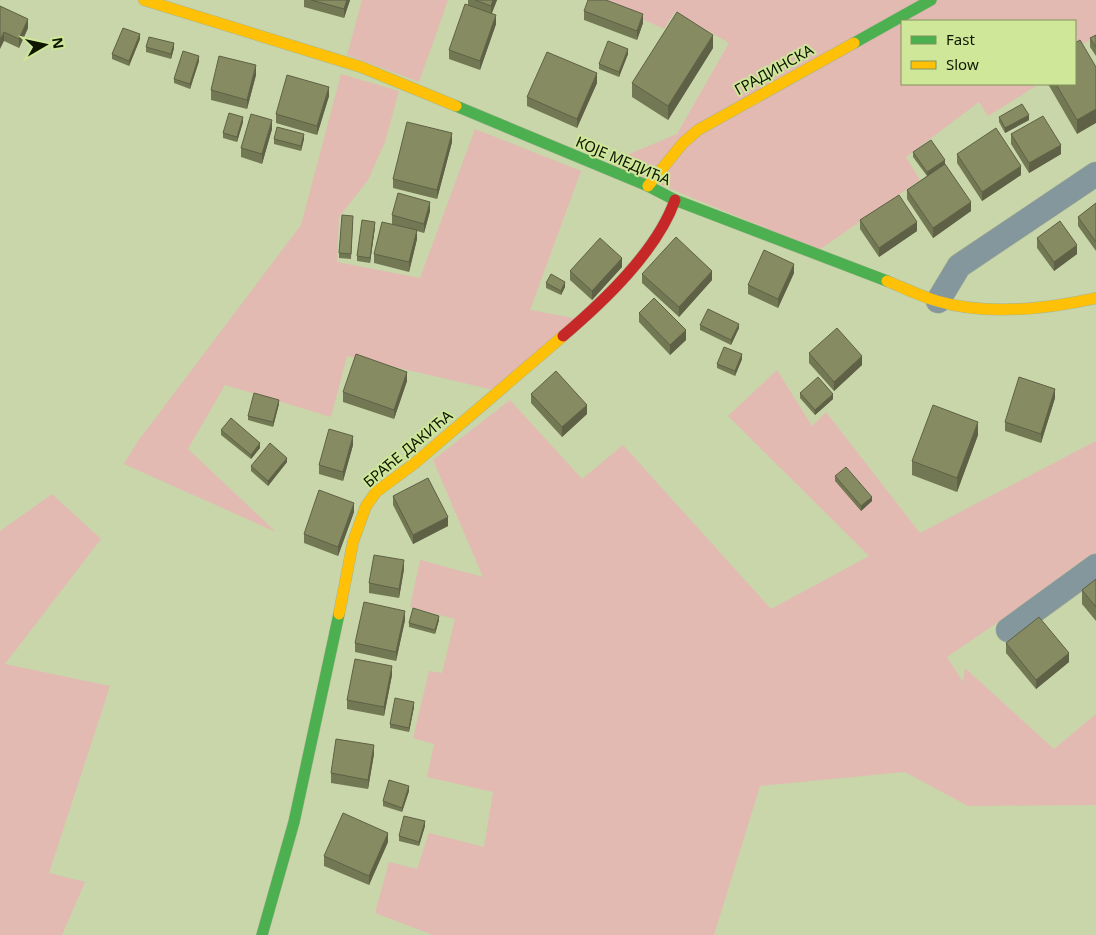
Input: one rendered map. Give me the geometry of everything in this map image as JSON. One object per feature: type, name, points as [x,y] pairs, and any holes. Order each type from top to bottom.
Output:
[{"type":"street","name":"КОЈЕ МЕДИЋА","points":[[144,0],[361,67],[648,186],[675,200],[938,301],[973,308],[1033,310],[1066,306],[1096,298]]},
{"type":"street","name":"ГРАДИНСКА","points":[[648,186],[683,143],[698,130],[931,0]]},
{"type":"street","points":[[938,301],[959,266],[1096,174]]},
{"type":"street","name":"БРАЋЕ ДАКИЋА","points":[[262,935],[294,822],[316,726],[353,542],[366,506],[376,492],[449,434],[591,312],[628,272],[654,239],[670,214],[675,200]]},
{"type":"street","points":[[1008,630],[1096,566]]},
{"type":"shaded area","points":[[362,0],[448,0],[419,82],[347,55]]},
{"type":"shaded area","points":[[601,0],[1096,0],[1096,37],[1076,47],[1076,20],[901,20],[901,85],[1037,85],[988,116],[979,102],[906,157],[920,180],[819,250],[608,163],[677,134],[729,43],[675,12],[664,29]]},
{"type":"shaded area","points":[[341,74],[399,91],[385,142],[368,180],[339,217],[337,262],[420,278],[475,129],[581,171],[530,310],[579,319],[494,390],[347,356],[331,417],[225,385],[188,449],[276,532],[124,464],[138,441],[301,225]]},
{"type":"shaded area","points":[[777,370],[812,426],[826,412],[920,533],[1096,441],[1096,555],[947,657],[963,682],[965,668],[1054,749],[1096,714],[1096,805],[968,806],[905,772],[760,786],[714,935],[433,935],[375,913],[389,862],[417,869],[429,833],[484,847],[493,792],[427,777],[434,744],[413,738],[429,671],[442,673],[455,619],[410,607],[420,560],[483,577],[433,460],[510,400],[582,479],[623,445],[771,609],[869,556],[728,416]]},
{"type":"shaded area","points":[[52,494],[101,539],[5,664],[110,686],[49,873],[85,882],[62,935],[0,935],[0,531]]},
{"type":"building","points":[[311,0],[347,0],[344,9]]},
{"type":"building","points":[[475,0],[493,0],[491,6]]},
{"type":"building","points":[[588,0],[606,0],[643,14],[637,31],[584,11]]},
{"type":"building","points":[[465,4],[496,15],[480,61],[449,50]]},
{"type":"building","points":[[0,6],[28,19],[19,39],[4,32],[0,40]]},
{"type":"building","points":[[677,12],[713,35],[668,106],[632,83]]},
{"type":"building","points":[[123,28],[140,34],[129,61],[112,54]]},
{"type":"building","points":[[1096,35],[1096,47],[1090,38]]},
{"type":"building","points":[[149,37],[174,43],[171,54],[146,47]]},
{"type":"building","points":[[1080,40],[1096,67],[1096,109],[1077,120],[1057,85],[1076,85],[1076,42]]},
{"type":"building","points":[[608,41],[628,49],[619,72],[599,64]]},
{"type":"building","points":[[183,51],[199,56],[190,84],[174,79]]},
{"type":"building","points":[[547,52],[597,73],[577,119],[527,97]]},
{"type":"building","points":[[219,56],[256,65],[247,100],[211,90]]},
{"type":"building","points":[[287,75],[329,87],[317,126],[276,114]]},
{"type":"building","points":[[1022,104],[1029,115],[1005,128],[999,117]]},
{"type":"building","points":[[229,113],[243,117],[237,137],[223,133]]},
{"type":"building","points":[[251,114],[272,120],[262,154],[241,148]]},
{"type":"building","points":[[1043,116],[1061,145],[1029,163],[1011,134]]},
{"type":"building","points":[[407,122],[452,133],[437,190],[393,179]]},
{"type":"building","points":[[277,127],[304,134],[301,146],[274,139]]},
{"type":"building","points":[[996,128],[1021,166],[982,192],[957,154]]},
{"type":"building","points":[[931,140],[945,160],[927,172],[913,152]]},
{"type":"building","points":[[945,164],[971,202],[933,228],[907,190]]},
{"type":"building","points":[[398,193],[430,202],[424,224],[392,215]]},
{"type":"building","points":[[899,195],[917,222],[879,248],[860,220]]},
{"type":"building","points":[[1096,203],[1096,242],[1078,217]]},
{"type":"building","points":[[342,215],[353,216],[351,254],[339,253]]},
{"type":"building","points":[[362,220],[375,222],[370,258],[357,256]]},
{"type":"building","points":[[1060,221],[1077,245],[1054,262],[1037,238]]},
{"type":"building","points":[[382,222],[417,230],[409,262],[374,254]]},
{"type":"building","points":[[676,237],[712,271],[679,307],[642,274]]},
{"type":"building","points":[[600,238],[622,258],[592,291],[570,271]]},
{"type":"building","points":[[764,250],[794,264],[778,299],[748,285]]},
{"type":"building","points":[[551,274],[565,282],[561,291],[546,283]]},
{"type":"building","points":[[654,298],[686,330],[670,345],[639,313]]},
{"type":"building","points":[[708,309],[739,324],[731,340],[700,325]]},
{"type":"building","points":[[837,328],[862,356],[834,382],[809,353]]},
{"type":"building","points":[[724,347],[742,354],[735,371],[717,364]]},
{"type":"building","points":[[356,354],[407,372],[394,410],[343,392]]},
{"type":"building","points":[[556,371],[587,405],[562,427],[531,394]]},
{"type":"building","points":[[818,377],[833,394],[815,410],[800,393]]},
{"type":"building","points":[[1019,377],[1055,389],[1041,434],[1005,422]]},
{"type":"building","points":[[254,393],[279,400],[273,422],[248,416]]},
{"type":"building","points":[[933,405],[978,422],[957,478],[912,461]]},
{"type":"building","points":[[231,418],[260,443],[251,455],[221,430]]},
{"type":"building","points":[[329,429],[353,436],[343,472],[319,465]]},
{"type":"building","points":[[270,443],[287,458],[268,481],[251,466]]},
{"type":"building","points":[[846,467],[872,497],[861,506],[835,476]]},
{"type":"building","points":[[428,478],[448,517],[413,535],[393,496]]},
{"type":"building","points":[[319,490],[354,503],[338,547],[304,534]]},
{"type":"building","points":[[374,555],[404,560],[399,589],[369,583]]},
{"type":"building","points":[[1096,579],[1096,607],[1082,590]]},
{"type":"building","points":[[364,602],[405,611],[396,652],[355,643]]},
{"type":"building","points":[[413,608],[439,616],[435,630],[409,623]]},
{"type":"building","points":[[1039,617],[1069,653],[1036,680],[1006,643]]},
{"type":"building","points":[[355,659],[392,666],[384,707],[347,700]]},
{"type":"building","points":[[395,698],[414,702],[409,728],[390,724]]},
{"type":"building","points":[[336,739],[374,745],[368,780],[331,773]]},
{"type":"building","points":[[389,780],[409,786],[402,808],[383,801]]},
{"type":"building","points":[[343,813],[388,833],[369,876],[324,856]]},
{"type":"building","points":[[404,816],[425,821],[419,842],[399,836]]},
{"type":"traffic: fast","points":[[854,43],[931,0]]},
{"type":"traffic: fast","points":[[456,106],[648,186],[675,200],[887,281]]},
{"type":"traffic: fast","points":[[262,935],[294,822],[339,614]]},
{"type":"traffic: slow","points":[[144,0],[361,67],[456,106]]},
{"type":"traffic: slow","points":[[648,186],[683,143],[698,130],[854,43]]},
{"type":"traffic: slow","points":[[887,281],[937,301],[956,306],[996,310],[1037,308],[1096,298]]},
{"type":"traffic: slow","points":[[339,614],[353,542],[366,506],[376,492],[415,463],[563,336]]},
{"type":"traffic: jam","points":[[563,336],[628,274],[656,238],[675,200]]}]
